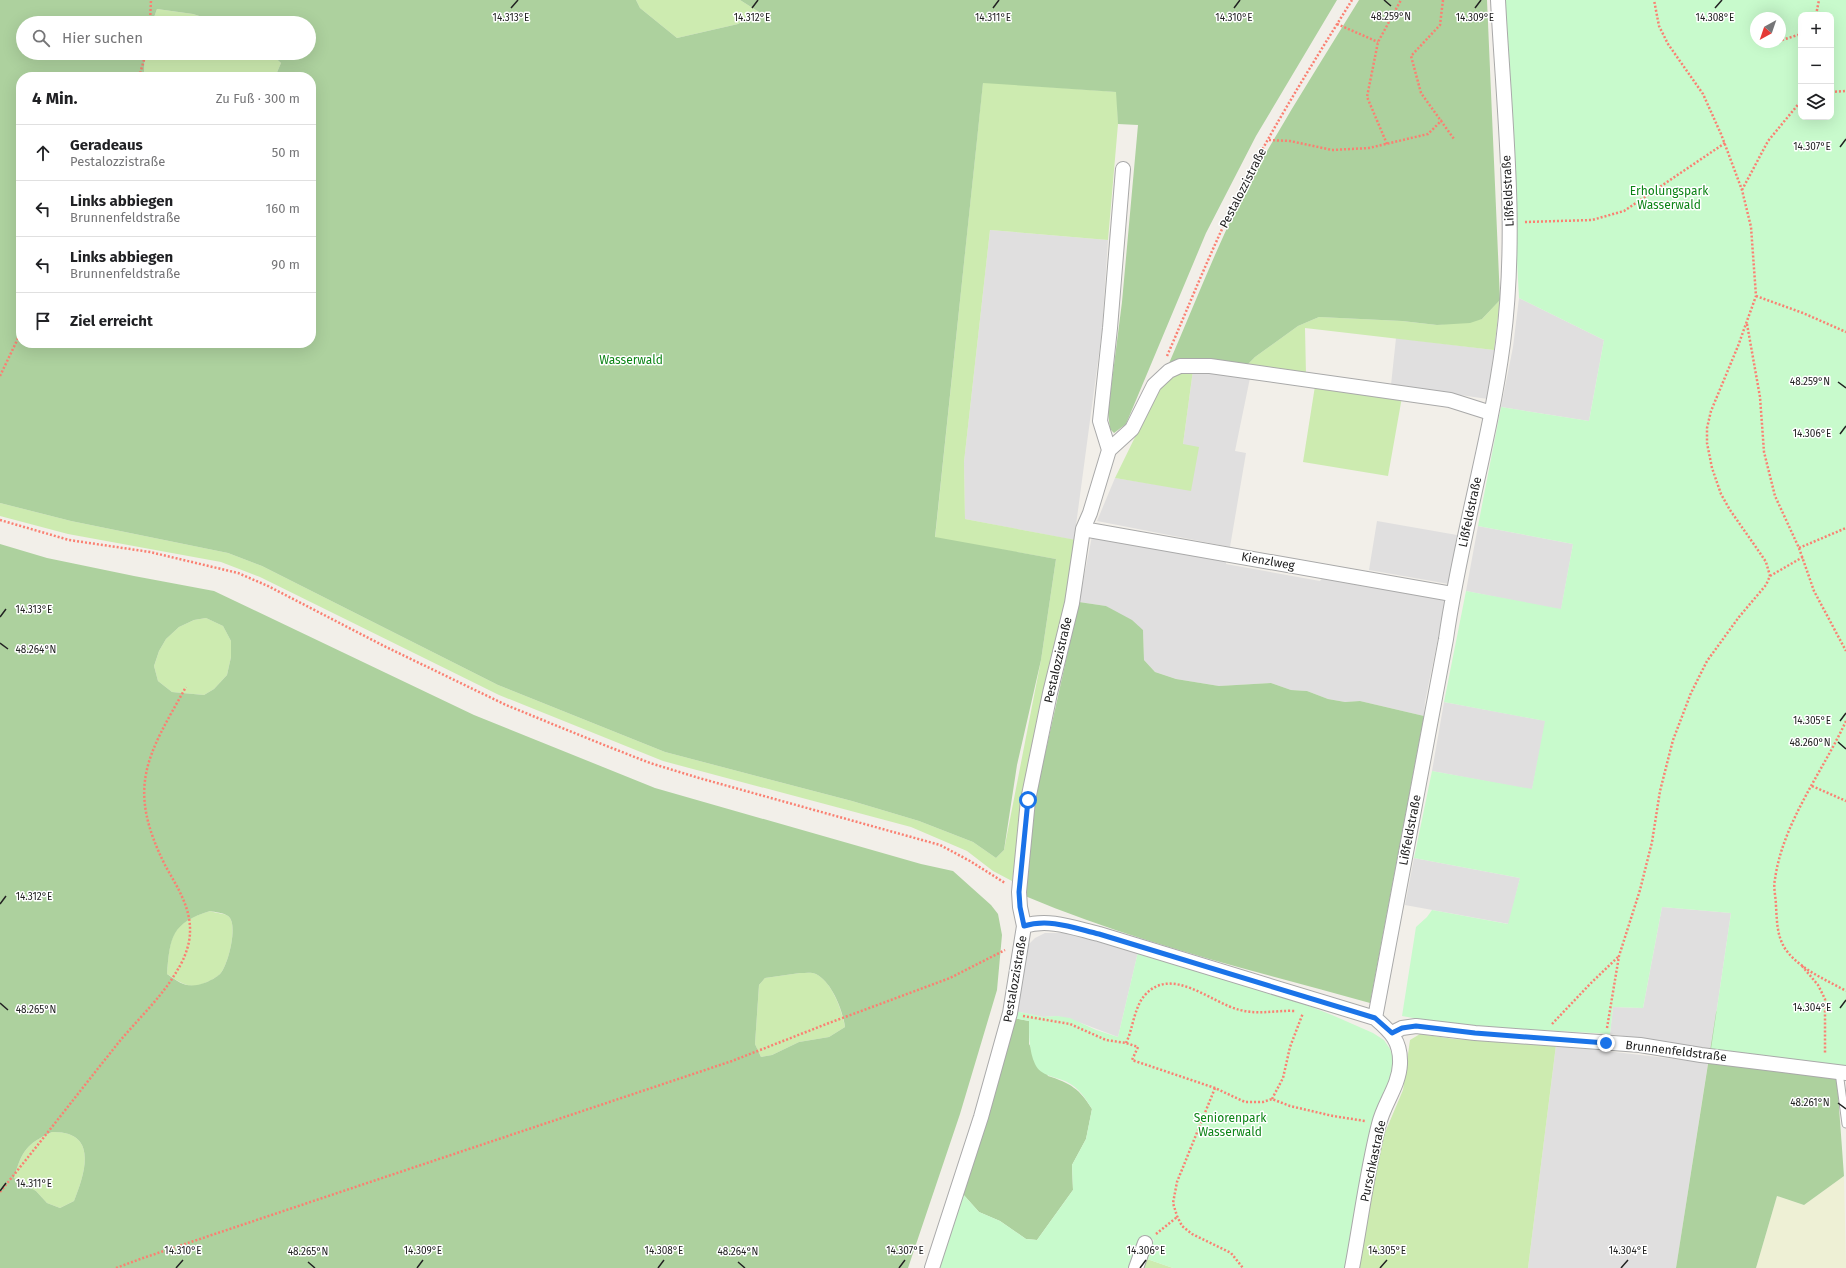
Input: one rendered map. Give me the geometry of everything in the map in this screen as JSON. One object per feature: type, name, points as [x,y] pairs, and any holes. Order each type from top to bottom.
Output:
[{"type":"street","name":"Lißfeldstraße","points":[[1375,1018],[1446,639],[1452,594],[1491,413],[1503,344],[1508,293],[1511,223],[1498,0]]},
{"type":"street","points":[[1124,170],[1100,421],[1109,450],[1132,429],[1154,385],[1169,371],[1180,366],[1210,366],[1450,400],[1491,413]]},
{"type":"street","name":"Pestalozzistraße","points":[[932,1268],[981,1117],[1010,1013],[1024,926],[1019,892],[1028,800],[1050,693],[1072,603],[1083,529],[1090,513],[1109,450]]},
{"type":"street","name":"Kienzlweg","points":[[1083,529],[1452,594]]},
{"type":"street","points":[[1024,926],[1035,922],[1057,923],[1092,932],[1375,1018],[1392,1033]]},
{"type":"street","name":"Brunnenfeldstraße","points":[[1392,1033],[1402,1028],[1416,1026],[1475,1033],[1640,1045],[1701,1055],[1842,1072]]},
{"type":"street","name":"Purschkastraße","points":[[1352,1268],[1379,1123],[1398,1078],[1400,1064],[1398,1045],[1392,1033]]},
{"type":"street","points":[[1136,1268],[1145,1243]]},
{"type":"lane","points":[[1842,1072],[1846,1124]]},
{"type":"path","points":[[150,16],[151,0]]},
{"type":"path","name":"Pestalozzistraße","points":[[1166,359],[1223,226],[1268,140],[1352,0]]},
{"type":"path","points":[[1387,144],[1368,97],[1378,42],[1401,0]]},
{"type":"path","points":[[1443,0],[1440,25],[1411,56],[1421,93],[1442,120],[1454,139]]},
{"type":"path","points":[[1654,0],[1659,26],[1668,44],[1703,94],[1725,143],[1742,190],[1751,227],[1756,296],[1747,323],[1711,411],[1707,428],[1707,443],[1712,468],[1721,494],[1730,510],[1766,562],[1770,576]]},
{"type":"path","points":[[1816,12],[1818,1]]},
{"type":"path","points":[[1337,24],[1378,42]]},
{"type":"path","points":[[1786,39],[1798,35]]},
{"type":"path","points":[[140,72],[144,60]]},
{"type":"path","points":[[1834,92],[1846,91]]},
{"type":"path","points":[[1742,190],[1768,141],[1798,105]]},
{"type":"path","points":[[1268,140],[1290,141],[1332,150],[1369,148],[1428,134],[1442,120]]},
{"type":"path","points":[[1511,223],[1592,220],[1624,211],[1725,143]]},
{"type":"path","points":[[1756,296],[1803,313],[1846,332]]},
{"type":"path","points":[[1747,323],[1760,397],[1764,452],[1775,496],[1803,557],[1814,591],[1846,651]]},
{"type":"path","points":[[0,376],[16,342]]},
{"type":"path","points":[[0,520],[70,540],[150,552],[238,573],[268,586],[384,646],[513,708],[650,762],[699,778],[940,845],[970,861],[1019,892]]},
{"type":"path","points":[[1799,548],[1846,528]]},
{"type":"path","points":[[1606,1043],[1619,956],[1640,890],[1652,842],[1660,791],[1678,726],[1707,662],[1739,618],[1766,585],[1770,576],[1803,557]]},
{"type":"path","points":[[0,1192],[126,1033],[164,988],[178,969],[185,952],[190,932],[186,910],[179,889],[165,864],[148,824],[143,794],[147,764],[160,734],[186,687]]},
{"type":"path","points":[[1825,1054],[1825,999],[1818,985],[1786,949],[1777,929],[1774,881],[1780,855],[1812,786],[1846,722]]},
{"type":"path","points":[[1812,786],[1846,801]]},
{"type":"path","points":[[116,1268],[732,1061],[950,978],[1012,946],[1022,943]]},
{"type":"path","points":[[1540,1038],[1619,956]]},
{"type":"path","points":[[1799,963],[1814,974],[1846,991]]},
{"type":"path","points":[[1126,1043],[1131,1034],[1138,1006],[1144,996],[1153,988],[1163,984],[1178,984],[1192,988],[1223,1004],[1244,1011],[1257,1013],[1294,1010],[1304,1013],[1290,1047],[1283,1078],[1272,1099]]},
{"type":"path","points":[[1010,1013],[1070,1024],[1106,1040],[1126,1043],[1138,1047],[1132,1060],[1215,1088],[1245,1102],[1263,1102],[1272,1099],[1290,1106],[1333,1116],[1379,1123]]},
{"type":"path","points":[[1215,1088],[1177,1182],[1173,1203],[1182,1226],[1192,1234],[1231,1254],[1243,1268]]},
{"type":"path","points":[[1145,1243],[1177,1216]]},
{"type":"shaded area","points":[[990,230],[1108,240],[1102,331],[1074,540],[965,519],[964,462]]},
{"type":"shaded area","points":[[1519,298],[1604,340],[1589,421],[1501,407],[1513,347]]},
{"type":"shaded area","points":[[1396,338],[1494,350],[1488,399],[1391,385]]},
{"type":"shaded area","points":[[1193,370],[1250,378],[1235,451],[1246,453],[1230,547],[1097,521],[1115,478],[1191,490],[1183,444]]},
{"type":"shaded area","points":[[1377,521],[1457,535],[1449,584],[1369,570]]},
{"type":"shaded area","points":[[1478,526],[1573,544],[1561,610],[1466,591]]},
{"type":"shaded area","points":[[1092,536],[1226,560],[1226,564],[1320,581],[1323,577],[1446,599],[1425,702],[1424,716],[1360,701],[1345,702],[1328,699],[1307,691],[1291,690],[1271,683],[1219,686],[1176,679],[1155,672],[1144,660],[1143,630],[1106,606],[1079,602]]},
{"type":"shaded area","points":[[1444,702],[1546,721],[1532,790],[1432,771]]},
{"type":"shaded area","points":[[1414,858],[1520,878],[1509,924],[1405,905]]},
{"type":"shaded area","points":[[1662,907],[1731,913],[1711,1049],[1610,1034],[1613,1007],[1643,1008]]},
{"type":"shaded area","points":[[1045,933],[1065,933],[1138,952],[1118,1037],[1057,1016],[1043,1017],[1015,1011],[1027,946],[1035,938]]},
{"type":"shaded area","points":[[1556,1045],[1708,1063],[1676,1268],[1528,1268]]},
{"type":"green space","name":"Wasserwald","points":[[0,0],[636,0],[640,8],[677,38],[738,24],[759,12],[740,0],[1337,0],[1256,136],[1206,233],[1126,424],[1114,433],[1110,429],[1108,412],[1122,302],[1138,125],[1118,124],[1116,92],[983,83],[935,537],[1056,559],[1041,660],[1017,765],[1004,850],[996,858],[973,842],[919,821],[852,801],[665,752],[498,685],[262,566],[228,553],[71,521],[0,503]]},
{"type":"green space","points":[[636,0],[740,0],[759,12],[738,24],[677,38],[640,8]]},
{"type":"green space","points":[[1359,0],[1487,0],[1500,300],[1482,319],[1470,323],[1437,325],[1402,321],[1319,317],[1298,326],[1255,357],[1246,366],[1167,368],[1218,248],[1250,182],[1295,103]]},
{"type":"green space","name":"Erholungspark Wasserwald","points":[[1503,0],[1846,0],[1846,1073],[1711,1049],[1731,913],[1662,907],[1643,1008],[1613,1007],[1610,1034],[1452,1025],[1402,1016],[1416,927],[1432,910],[1508,924],[1520,878],[1414,858],[1432,771],[1532,789],[1545,721],[1444,702],[1466,591],[1561,609],[1573,544],[1478,526],[1501,407],[1589,421],[1604,340],[1519,298]]},
{"type":"green space","points":[[157,9],[199,16],[154,16]]},
{"type":"green space","points":[[145,60],[278,60],[281,63],[277,72],[144,71]]},
{"type":"green space","points":[[983,82],[1117,92],[1118,124],[1108,240],[990,230],[964,462],[965,519],[1076,540],[1069,600],[1019,832],[1012,881],[993,871],[967,851],[911,827],[663,761],[499,695],[260,577],[221,562],[68,534],[0,516],[0,503],[71,521],[228,553],[262,566],[498,685],[665,752],[852,801],[919,821],[973,842],[996,858],[1004,850],[1041,660],[1056,559],[935,538]]},
{"type":"green space","points":[[1500,300],[1494,350],[1305,328],[1306,375],[1246,366],[1255,357],[1298,326],[1319,317],[1402,321],[1437,325],[1482,319]]},
{"type":"green space","points":[[1193,370],[1183,444],[1199,447],[1191,491],[1115,478],[1160,386],[1171,375]]},
{"type":"green space","points":[[1315,386],[1402,397],[1388,476],[1303,462]]},
{"type":"green space","points":[[0,544],[47,558],[214,591],[474,715],[655,788],[921,864],[953,871],[991,905],[998,914],[1002,935],[997,990],[960,1114],[908,1268],[0,1268]],"holes":[[[206,618],[223,626],[231,641],[231,657],[227,675],[214,689],[204,695],[172,692],[158,681],[154,666],[159,651],[166,639],[179,627],[194,620]],[[210,911],[228,916],[233,927],[231,945],[226,963],[220,974],[201,984],[186,985],[167,974],[168,961],[175,933],[180,926],[197,916]],[[800,973],[816,974],[822,978],[832,990],[842,1013],[845,1027],[829,1037],[799,1042],[772,1055],[761,1057],[755,1044],[759,985],[765,978]],[[52,1132],[67,1134],[77,1138],[83,1146],[85,1156],[84,1167],[74,1201],[60,1208],[47,1203],[36,1191],[14,1178],[26,1149],[43,1136]]]},
{"type":"green space","points":[[1079,602],[1106,606],[1132,620],[1143,630],[1144,660],[1155,672],[1176,679],[1219,686],[1271,683],[1291,690],[1307,691],[1328,699],[1345,702],[1360,701],[1424,716],[1370,1003],[1153,942],[1067,913],[1025,896],[1033,808]]},
{"type":"green space","points":[[206,618],[223,626],[231,641],[231,657],[227,675],[214,689],[204,695],[172,692],[158,681],[154,666],[159,651],[166,639],[179,627],[194,620]]},
{"type":"green space","points":[[1846,663],[1836,1066],[1844,1176],[1804,1205],[1777,1196],[1756,1268],[1676,1268],[1716,1013]]},
{"type":"green space","points":[[210,911],[226,915],[231,920],[233,927],[229,954],[223,969],[218,976],[212,980],[191,986],[180,982],[167,974],[172,941],[180,926],[197,916]]},
{"type":"green space","name":"Seniorenpark Wasserwald","points":[[1138,952],[1291,999],[1373,1033],[1384,1040],[1390,1049],[1394,1060],[1395,1072],[1372,1125],[1346,1268],[1173,1268],[1147,1259],[1154,1240],[1142,1235],[1130,1268],[937,1268],[962,1193],[979,1212],[1000,1221],[1026,1239],[1037,1240],[1073,1190],[1072,1165],[1086,1139],[1092,1109],[1075,1087],[1067,1082],[1045,1074],[1037,1068],[1030,1048],[1029,1021],[1014,1018],[1015,1011],[1043,1017],[1057,1016],[1070,1018],[1096,1030],[1118,1037]]},
{"type":"green space","points":[[800,973],[816,974],[827,983],[839,1005],[845,1027],[829,1037],[799,1042],[772,1055],[761,1057],[755,1044],[759,985],[765,978]]},
{"type":"green space","points":[[1014,1018],[1029,1021],[1029,1044],[1048,1076],[1062,1081],[1074,1088],[1083,1096],[1092,1109],[1086,1139],[1072,1165],[1073,1190],[1037,1240],[1026,1239],[1000,1221],[979,1212],[962,1193]]},
{"type":"green space","points":[[1420,1034],[1454,1039],[1556,1045],[1528,1268],[1359,1268],[1381,1142],[1403,1090],[1410,1040]]},
{"type":"green space","points":[[52,1132],[67,1134],[77,1138],[83,1146],[85,1156],[82,1178],[74,1201],[60,1208],[47,1203],[36,1191],[14,1178],[26,1149],[36,1140]]},
{"type":"green space","points":[[1844,1176],[1846,1268],[1756,1268],[1777,1196],[1804,1205]]},
{"type":"green space","points":[[1147,1259],[1173,1268],[1143,1268]]},
{"type":"route","points":[[1028,800],[1019,892],[1024,926],[1035,922],[1057,923],[1099,934],[1375,1018],[1392,1033],[1402,1028],[1416,1026],[1475,1033],[1606,1043]]}]
